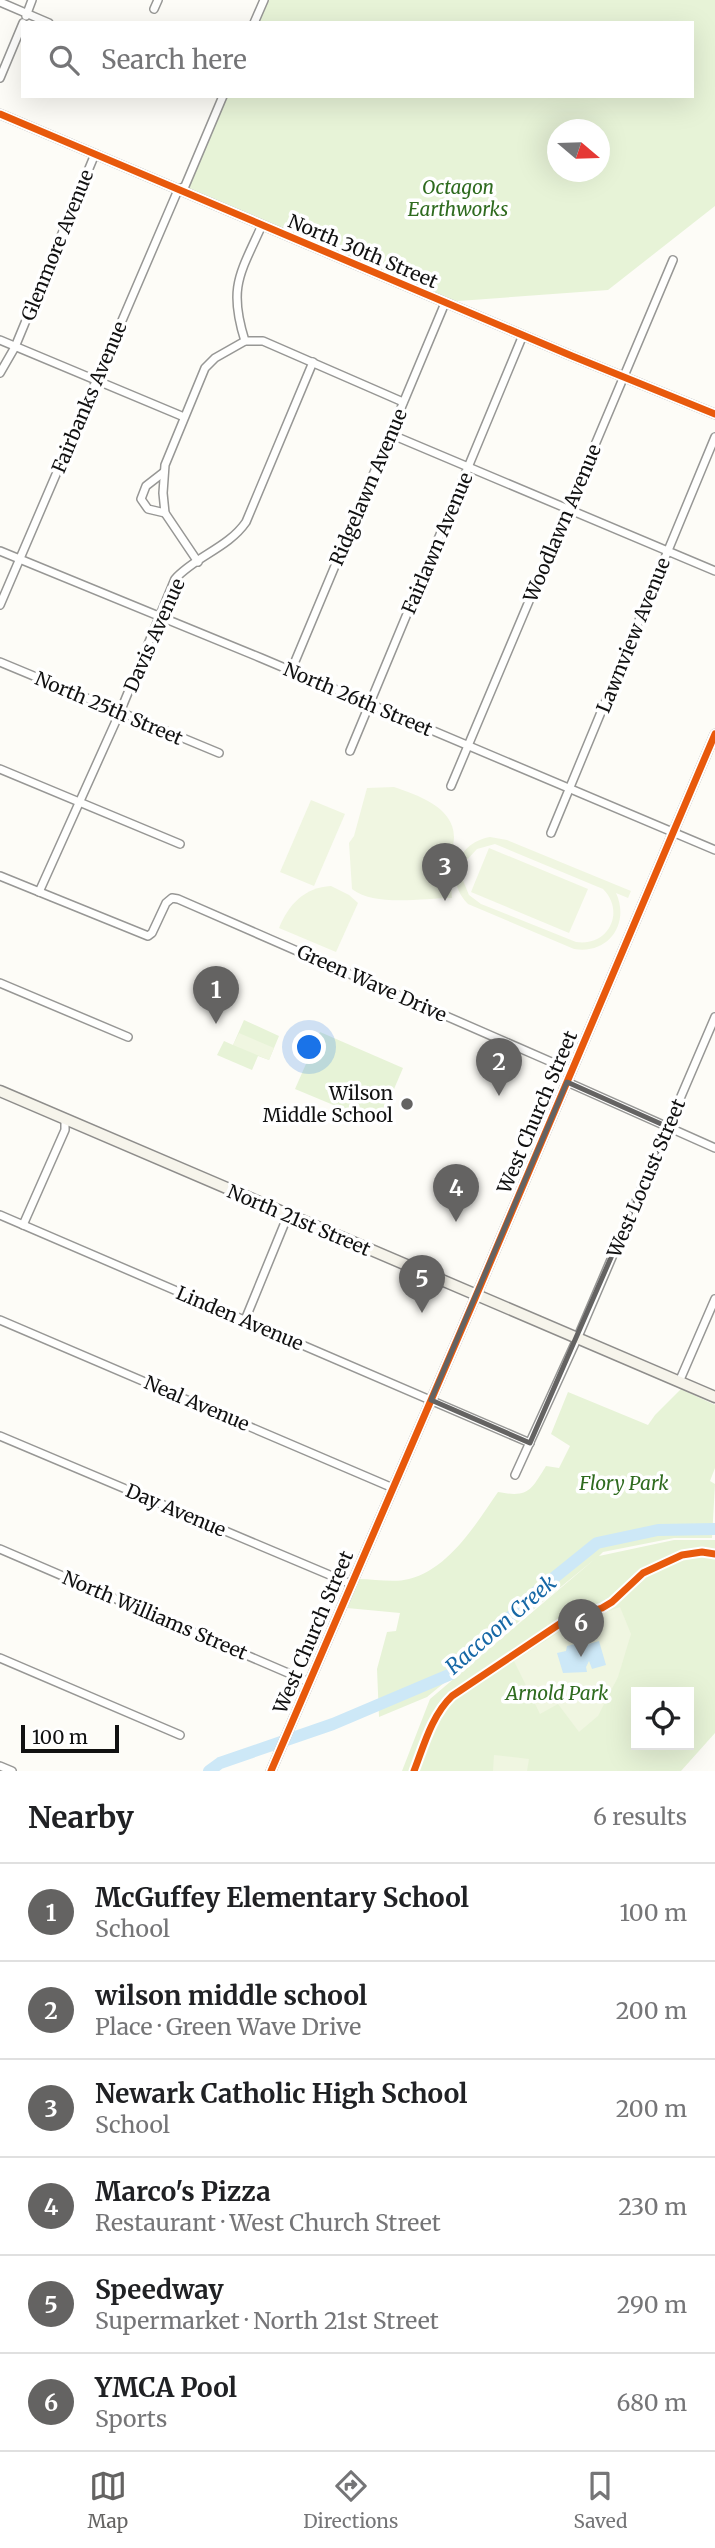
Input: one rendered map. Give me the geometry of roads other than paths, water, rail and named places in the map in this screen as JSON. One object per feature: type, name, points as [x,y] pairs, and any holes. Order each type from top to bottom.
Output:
[{"type":"main road","name":"North 21st Street","points":[[0,1091],[715,1397]]},
{"type":"street","points":[[24,21],[32,0]]},
{"type":"street","points":[[154,9],[158,0]]},
{"type":"street","points":[[255,21],[264,0]]},
{"type":"street","points":[[0,2],[45,21]]},
{"type":"street","points":[[0,78],[21,28]]},
{"type":"street","name":"Fairbanks Avenue","points":[[0,605],[178,190],[185,186],[222,98]]},
{"type":"street","name":"North 30th Street","points":[[0,114],[445,303],[715,414]]},
{"type":"street","name":"Glenmore Avenue","points":[[0,373],[15,347],[95,154]]},
{"type":"street","points":[[246,341],[237,318],[236,297],[240,275],[262,225]]},
{"type":"street","name":"Woodlawn Avenue","points":[[451,786],[673,260]]},
{"type":"street","name":"Ridgelawn Avenue","points":[[291,671],[445,303]]},
{"type":"street","name":"Fairlawn Avenue","points":[[350,751],[523,335]]},
{"type":"street","points":[[0,340],[184,417]]},
{"type":"street","points":[[198,562],[165,513],[164,472],[205,368],[226,351],[246,341],[263,341],[403,402]]},
{"type":"street","name":"Davis Avenue","points":[[39,892],[120,712],[175,579],[228,542],[246,522],[313,362]]},
{"type":"street","points":[[390,434],[715,571]]},
{"type":"street","name":"Lawnview Avenue","points":[[551,833],[715,437]]},
{"type":"street","points":[[164,472],[146,486],[141,499],[148,509],[165,513]]},
{"type":"street","name":"North 26th Street","points":[[0,551],[715,850]]},
{"type":"street","name":"North 25th Street","points":[[0,662],[219,753]]},
{"type":"street","name":"West Church Street","points":[[272,1767],[715,734]]},
{"type":"street","points":[[0,769],[180,844]]},
{"type":"street","points":[[0,876],[39,892]]},
{"type":"street","name":"Green Wave Drive","points":[[39,892],[148,936],[166,903],[172,898],[262,934],[572,1071]]},
{"type":"street","points":[[0,983],[128,1037]]},
{"type":"street","name":"West Locust Street","points":[[515,1475],[577,1339],[715,1017]]},
{"type":"street","points":[[567,1082],[715,1147]]},
{"type":"street","points":[[23,1225],[65,1130],[65,1119]]},
{"type":"street","name":"Linden Avenue","points":[[0,1215],[530,1443]]},
{"type":"street","points":[[245,1320],[288,1215]]},
{"type":"street","points":[[680,1382],[715,1299]]},
{"type":"street","name":"Neal Avenue","points":[[0,1320],[393,1488]]},
{"type":"street","name":"Day Avenue","points":[[0,1436],[351,1584]]},
{"type":"street","name":"North Williams Street","points":[[0,1549],[309,1682]]},
{"type":"street","points":[[0,1658],[180,1735]]},
{"type":"street","points":[[0,1766],[12,1771]]},
{"type":"water","points":[[599,1641],[606,1665],[592,1669],[589,1661],[587,1672],[563,1673],[557,1653],[566,1651],[567,1646],[579,1643],[582,1646]]},
{"type":"waterway","name":"Raccoon Creek","points":[[209,1771],[220,1763],[333,1724],[451,1674],[535,1593],[597,1543],[658,1530],[715,1529]]},
{"type":"place","name":"Newark Catholic High School","points":[[445,901]]},
{"type":"place","name":"McGuffey Elementary School","points":[[216,1024]]},
{"type":"place","name":"wilson middle school","points":[[499,1096]]},
{"type":"place","name":"Wilson Middle School","points":[[407,1104]]},
{"type":"place","name":"Marco's Pizza","points":[[456,1222]]},
{"type":"place","name":"Speedway","points":[[422,1313]]},
{"type":"place","name":"YMCA Pool","points":[[581,1657]]},
{"type":"park label","name":"Octagon Earthworks","points":[[458,198]]},
{"type":"park label","name":"Flory Park","points":[[624,1483]]},
{"type":"park label","name":"Arnold Park","points":[[557,1693]]}]
